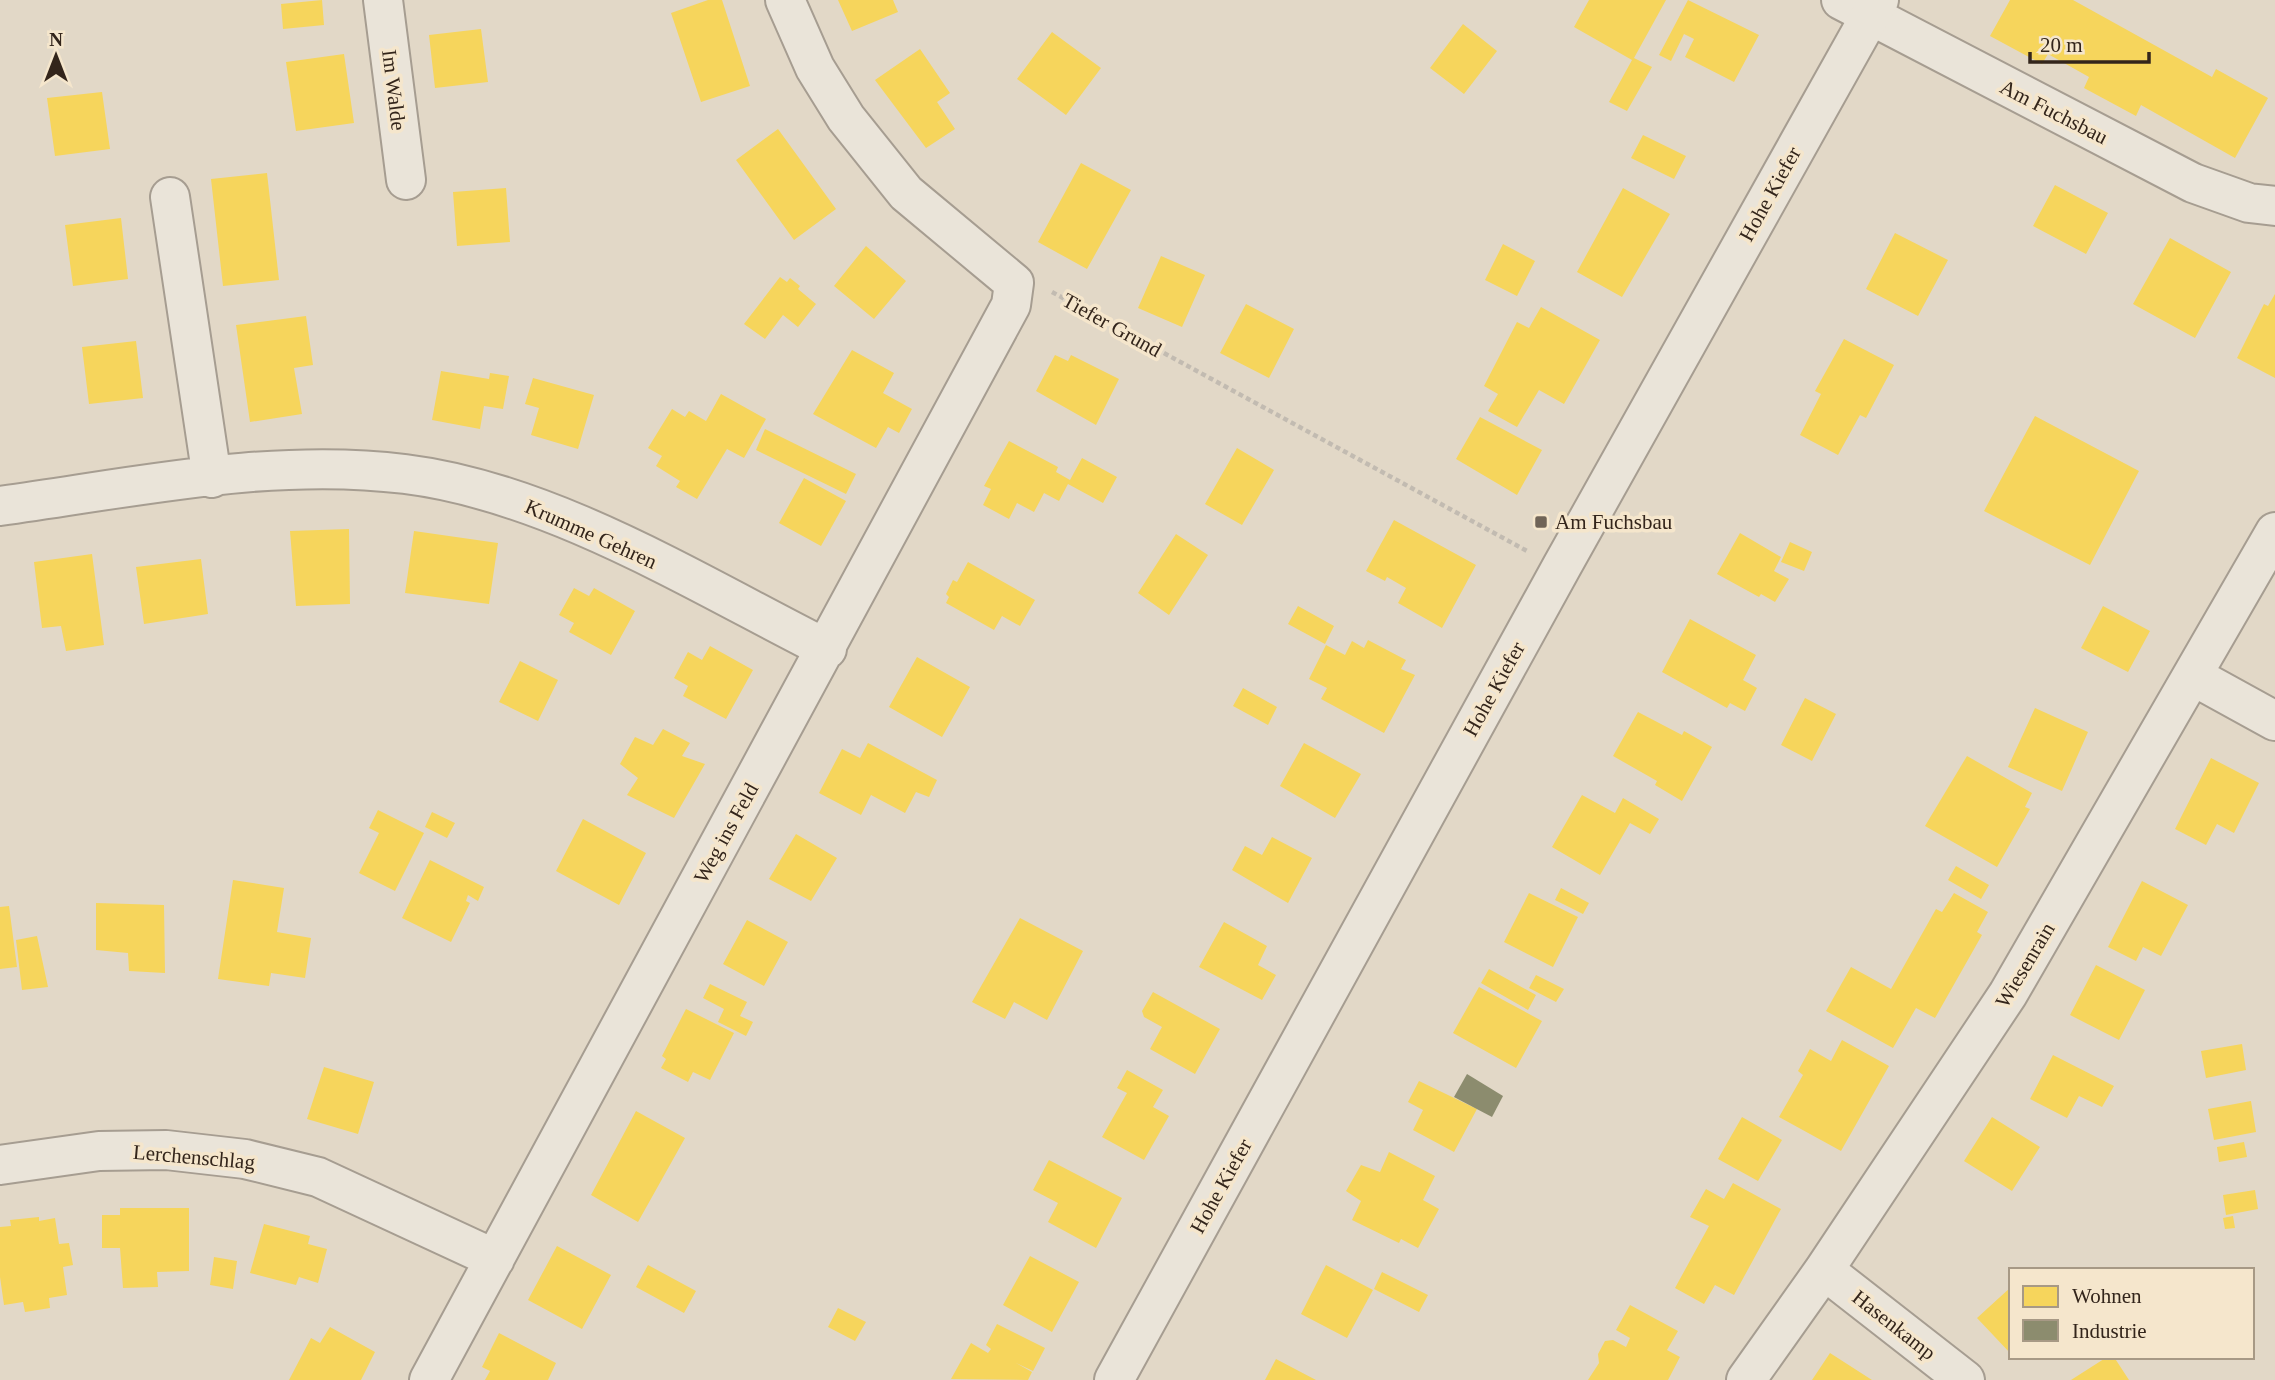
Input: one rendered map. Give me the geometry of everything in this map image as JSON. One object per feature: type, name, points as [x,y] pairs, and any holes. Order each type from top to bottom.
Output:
[{"type":"street","name":"Im Walde","points":[[383,0],[405,180]]},
{"type":"street","points":[[785,0],[815,68],[840,108],[906,193],[1014,283]]},
{"type":"street","name":"Am Fuchsbau","points":[[1863,5],[2193,183],[2249,203],[2275,206]]},
{"type":"street","name":"Hohe Kiefer","points":[[1114,1380],[1562,566],[1863,5]]},
{"type":"street","points":[[170,197],[212,478]]},
{"type":"street","name":"Weg ins Feld","points":[[429,1380],[1011,305],[1014,283]]},
{"type":"street","name":"Krumme Gehren","points":[[0,506],[212,478],[307,469],[404,474],[473,487],[542,508],[590,529],[827,649]]},
{"type":"street","name":"Wiesenrain","points":[[1746,1380],[1824,1270],[2008,994],[2194,677],[2275,532]]},
{"type":"street","points":[[2194,677],[2275,721]]},
{"type":"street","name":"Lerchenschlag","points":[[0,1165],[99,1151],[166,1150],[245,1159],[318,1177],[495,1259]]},
{"type":"street","name":"Hasenkamp","points":[[1824,1270],[1965,1380]]},
{"type":"path","name":"Tiefer Grund","points":[[1014,283],[1030,280],[1534,554]]},
{"type":"building: Wohnen","points":[[322,0],[324,25],[283,29],[281,4]]},
{"type":"building: Wohnen","points":[[708,0],[722,0],[750,86],[701,102],[671,13]]},
{"type":"building: Wohnen","points":[[838,0],[893,0],[898,12],[852,31]]},
{"type":"building: Wohnen","points":[[1589,0],[1666,0],[1634,58],[1652,67],[1627,111],[1609,102],[1632,60],[1574,27]]},
{"type":"building: Wohnen","points":[[1688,0],[1759,35],[1734,82],[1685,57],[1694,39],[1684,34],[1671,61],[1659,55]]},
{"type":"building: Wohnen","points":[[2010,0],[2073,0],[2212,77],[2216,69],[2268,98],[2235,158],[2141,105],[2136,116],[2084,88],[2089,77],[2048,54],[2042,64],[1990,36]]},
{"type":"building: Wohnen","points":[[1463,24],[1497,51],[1464,94],[1430,68]]},
{"type":"building: Wohnen","points":[[481,29],[488,82],[435,88],[429,35]]},
{"type":"building: Wohnen","points":[[1052,32],[1101,68],[1066,115],[1017,79]]},
{"type":"building: Wohnen","points":[[920,49],[950,93],[937,102],[955,129],[926,148],[875,80]]},
{"type":"building: Wohnen","points":[[344,54],[354,123],[296,131],[286,62]]},
{"type":"building: Wohnen","points":[[102,92],[110,149],[55,156],[47,98]]},
{"type":"building: Wohnen","points":[[778,129],[836,209],[794,240],[736,160]]},
{"type":"building: Wohnen","points":[[1643,135],[1686,156],[1674,179],[1631,158]]},
{"type":"building: Wohnen","points":[[1081,163],[1131,190],[1087,269],[1038,242]]},
{"type":"building: Wohnen","points":[[267,173],[279,280],[223,286],[211,179]]},
{"type":"building: Wohnen","points":[[2055,185],[2108,213],[2086,254],[2033,226]]},
{"type":"building: Wohnen","points":[[506,188],[510,242],[457,246],[453,192]]},
{"type":"building: Wohnen","points":[[1623,188],[1670,214],[1622,297],[1577,272]]},
{"type":"building: Wohnen","points":[[121,218],[128,279],[73,286],[65,225]]},
{"type":"building: Wohnen","points":[[1895,233],[1948,260],[1918,316],[1866,289]]},
{"type":"building: Wohnen","points":[[2170,238],[2231,272],[2195,338],[2133,304]]},
{"type":"building: Wohnen","points":[[1503,244],[1535,261],[1517,296],[1485,280]]},
{"type":"building: Wohnen","points":[[866,246],[906,281],[874,319],[834,286]]},
{"type":"building: Wohnen","points":[[1161,256],[1205,275],[1182,327],[1138,308]]},
{"type":"building: Wohnen","points":[[780,277],[787,282],[790,278],[800,286],[798,289],[816,304],[798,327],[783,315],[765,339],[744,324]]},
{"type":"building: Wohnen","points":[[2275,294],[2275,378],[2237,358],[2264,304],[2268,306]]},
{"type":"building: Wohnen","points":[[1246,304],[1294,329],[1269,378],[1220,353]]},
{"type":"building: Wohnen","points":[[1541,307],[1600,340],[1564,404],[1539,390],[1517,427],[1488,411],[1498,394],[1484,386],[1517,322],[1529,328]]},
{"type":"building: Wohnen","points":[[306,316],[313,365],[294,368],[302,414],[250,422],[236,325]]},
{"type":"building: Wohnen","points":[[1844,339],[1894,365],[1866,418],[1860,415],[1838,455],[1800,435],[1821,394],[1815,391]]},
{"type":"building: Wohnen","points":[[136,341],[143,398],[89,404],[82,347]]},
{"type":"building: Wohnen","points":[[852,350],[894,373],[883,393],[912,409],[899,433],[888,427],[876,448],[813,414]]},
{"type":"building: Wohnen","points":[[1055,355],[1068,361],[1071,355],[1119,379],[1096,425],[1036,391]]},
{"type":"building: Wohnen","points":[[441,371],[489,379],[490,373],[509,376],[503,409],[484,406],[480,429],[432,420]]},
{"type":"building: Wohnen","points":[[533,378],[594,395],[578,449],[531,435],[539,408],[525,404]]},
{"type":"building: Wohnen","points":[[721,394],[766,419],[744,458],[727,449],[697,499],[676,487],[680,481],[656,466],[662,456],[648,448],[672,409],[685,417],[689,411],[706,421]]},
{"type":"building: Wohnen","points":[[2035,416],[2139,471],[2090,565],[1984,511]]},
{"type":"building: Wohnen","points":[[1480,417],[1542,450],[1517,495],[1456,459]]},
{"type":"building: Wohnen","points":[[765,429],[856,474],[846,494],[756,450]]},
{"type":"building: Wohnen","points":[[1009,441],[1058,467],[1056,472],[1070,480],[1082,458],[1117,477],[1103,503],[1068,484],[1059,501],[1044,493],[1034,512],[1017,503],[1009,519],[983,505],[991,489],[984,486]]},
{"type":"building: Wohnen","points":[[1237,448],[1274,470],[1242,525],[1205,504]]},
{"type":"building: Wohnen","points":[[804,478],[846,501],[821,546],[779,523]]},
{"type":"building: Wohnen","points":[[1394,520],[1476,565],[1442,628],[1398,603],[1406,588],[1387,577],[1385,581],[1366,571]]},
{"type":"building: Wohnen","points":[[349,529],[350,604],[296,606],[290,531]]},
{"type":"building: Wohnen","points":[[414,531],[498,543],[489,604],[405,593]]},
{"type":"building: Wohnen","points":[[1740,533],[1781,557],[1774,571],[1789,579],[1775,602],[1761,594],[1759,597],[1717,574]]},
{"type":"building: Wohnen","points":[[1176,534],[1208,555],[1169,615],[1138,593]]},
{"type":"building: Wohnen","points":[[1790,542],[1812,552],[1804,571],[1781,562]]},
{"type":"building: Wohnen","points":[[92,554],[104,645],[66,651],[61,626],[42,628],[34,562]]},
{"type":"building: Wohnen","points":[[201,559],[208,614],[144,624],[136,567]]},
{"type":"building: Wohnen","points":[[968,562],[1035,600],[1020,626],[1002,616],[994,630],[946,603],[949,597],[946,594],[953,580],[957,582]]},
{"type":"building: Wohnen","points":[[574,588],[589,596],[594,588],[635,611],[611,655],[569,632],[574,623],[559,615]]},
{"type":"building: Wohnen","points":[[1298,606],[1334,626],[1325,644],[1288,624]]},
{"type":"building: Wohnen","points":[[2103,606],[2150,631],[2128,672],[2081,648]]},
{"type":"building: Wohnen","points":[[1690,619],[1756,655],[1743,680],[1757,688],[1745,711],[1730,703],[1727,708],[1662,672]]},
{"type":"building: Wohnen","points":[[1368,640],[1406,660],[1401,669],[1415,675],[1384,733],[1321,699],[1327,688],[1309,679],[1326,645],[1345,655],[1352,641],[1364,648]]},
{"type":"building: Wohnen","points":[[710,646],[753,670],[726,719],[683,696],[688,686],[674,678],[688,652],[702,660]]},
{"type":"building: Wohnen","points":[[917,657],[970,687],[942,737],[889,707]]},
{"type":"building: Wohnen","points":[[520,661],[558,680],[538,721],[499,702]]},
{"type":"building: Wohnen","points":[[1243,688],[1277,707],[1268,725],[1233,706]]},
{"type":"building: Wohnen","points":[[1805,698],[1836,714],[1812,761],[1781,745]]},
{"type":"building: Wohnen","points":[[2035,708],[2088,732],[2062,791],[2008,767]]},
{"type":"building: Wohnen","points":[[1638,712],[1682,735],[1684,731],[1712,747],[1682,801],[1655,785],[1657,781],[1613,756]]},
{"type":"building: Wohnen","points":[[663,729],[690,743],[682,756],[705,764],[674,818],[627,795],[638,778],[620,764],[635,737],[653,745]]},
{"type":"building: Wohnen","points":[[868,743],[937,780],[929,797],[916,792],[905,813],[871,795],[861,815],[819,793],[842,749],[860,758]]},
{"type":"building: Wohnen","points":[[1304,743],[1361,774],[1335,818],[1280,786]]},
{"type":"building: Wohnen","points":[[1967,756],[2032,793],[2025,807],[2030,809],[1997,867],[1925,826]]},
{"type":"building: Wohnen","points":[[2211,758],[2259,783],[2234,833],[2217,824],[2206,845],[2175,829]]},
{"type":"building: Wohnen","points":[[1582,795],[1615,813],[1623,798],[1659,819],[1650,834],[1630,823],[1600,875],[1552,847]]},
{"type":"building: Wohnen","points":[[378,810],[424,833],[395,891],[359,873],[379,833],[369,828]]},
{"type":"building: Wohnen","points":[[432,812],[455,823],[447,838],[425,827]]},
{"type":"building: Wohnen","points":[[583,819],[646,853],[619,905],[556,871]]},
{"type":"building: Wohnen","points":[[796,834],[837,858],[811,901],[769,879]]},
{"type":"building: Wohnen","points":[[1272,837],[1312,858],[1288,903],[1232,870],[1245,846],[1262,855]]},
{"type":"building: Wohnen","points":[[430,860],[484,887],[478,901],[468,895],[466,901],[470,903],[451,942],[402,918]]},
{"type":"building: Wohnen","points":[[1956,866],[1989,885],[1981,899],[1948,880]]},
{"type":"building: Wohnen","points":[[233,880],[284,888],[277,932],[311,938],[305,978],[271,973],[269,986],[218,979]]},
{"type":"building: Wohnen","points":[[2142,881],[2188,905],[2161,956],[2143,947],[2136,961],[2108,947]]},
{"type":"building: Wohnen","points":[[1561,888],[1589,903],[1583,914],[1555,900]]},
{"type":"building: Wohnen","points":[[1529,893],[1578,917],[1553,967],[1504,942]]},
{"type":"building: Wohnen","points":[[1954,893],[1988,912],[1977,932],[1982,935],[1935,1018],[1916,1008],[1893,1048],[1826,1011],[1851,967],[1891,989],[1936,909],[1942,912]]},
{"type":"building: Wohnen","points":[[96,903],[164,905],[165,973],[129,971],[128,953],[96,950]]},
{"type":"building: Wohnen","points":[[9,906],[17,967],[0,969],[0,907]]},
{"type":"building: Wohnen","points":[[1020,918],[1083,951],[1047,1020],[1014,1002],[1005,1019],[972,1002]]},
{"type":"building: Wohnen","points":[[747,920],[788,942],[764,986],[723,964]]},
{"type":"building: Wohnen","points":[[1224,922],[1267,946],[1258,965],[1276,975],[1262,1000],[1199,967]]},
{"type":"building: Wohnen","points":[[37,936],[48,987],[22,990],[16,940]]},
{"type":"building: Wohnen","points":[[2096,965],[2145,990],[2119,1040],[2070,1015]]},
{"type":"building: Wohnen","points":[[1489,969],[1536,995],[1528,1010],[1481,983]]},
{"type":"building: Wohnen","points":[[1536,975],[1564,989],[1556,1002],[1529,988]]},
{"type":"building: Wohnen","points":[[710,984],[747,1002],[740,1016],[753,1022],[746,1036],[718,1022],[724,1009],[703,998]]},
{"type":"building: Wohnen","points":[[1479,987],[1542,1021],[1516,1068],[1453,1033]]},
{"type":"building: Wohnen","points":[[1153,992],[1220,1029],[1195,1074],[1150,1049],[1162,1027],[1144,1017],[1142,1011]]},
{"type":"building: Wohnen","points":[[686,1009],[734,1033],[710,1080],[693,1072],[688,1082],[661,1068],[666,1059],[662,1056]]},
{"type":"building: Wohnen","points":[[1842,1040],[1889,1066],[1841,1151],[1779,1117],[1803,1075],[1798,1071],[1810,1049],[1831,1061]]},
{"type":"building: Wohnen","points":[[2242,1044],[2246,1070],[2206,1078],[2201,1051]]},
{"type":"building: Wohnen","points":[[2053,1055],[2114,1086],[2102,1107],[2079,1096],[2067,1118],[2030,1099]]},
{"type":"building: Wohnen","points":[[324,1067],[374,1082],[358,1134],[307,1119]]},
{"type":"building: Wohnen","points":[[1127,1070],[1163,1090],[1153,1107],[1169,1116],[1144,1160],[1102,1137],[1127,1093],[1117,1088]]},
{"type":"building: Wohnen","points":[[1419,1081],[1477,1109],[1454,1152],[1413,1130],[1423,1110],[1408,1102]]},
{"type":"building: Wohnen","points":[[2251,1101],[2256,1132],[2214,1140],[2208,1109]]},
{"type":"building: Wohnen","points":[[636,1111],[685,1138],[638,1222],[591,1195]]},
{"type":"building: Wohnen","points":[[1742,1117],[1782,1140],[1758,1181],[1718,1159]]},
{"type":"building: Wohnen","points":[[1992,1117],[2040,1147],[2012,1191],[1964,1161]]},
{"type":"building: Wohnen","points":[[2244,1142],[2247,1157],[2219,1162],[2217,1147]]},
{"type":"building: Wohnen","points":[[1389,1152],[1435,1176],[1423,1200],[1439,1209],[1418,1248],[1401,1239],[1399,1243],[1352,1220],[1361,1201],[1346,1191],[1361,1165],[1380,1172]]},
{"type":"building: Wohnen","points":[[1049,1160],[1122,1198],[1096,1248],[1048,1222],[1058,1203],[1033,1190]]},
{"type":"building: Wohnen","points":[[1733,1183],[1781,1209],[1734,1295],[1715,1285],[1704,1304],[1675,1288],[1709,1226],[1690,1217],[1706,1189],[1724,1199]]},
{"type":"building: Wohnen","points":[[2255,1190],[2258,1209],[2226,1215],[2223,1195]]},
{"type":"building: Wohnen","points":[[120,1208],[189,1208],[189,1271],[157,1272],[158,1287],[123,1288],[120,1248],[102,1248],[102,1215],[120,1215]]},
{"type":"building: Wohnen","points":[[2233,1216],[2235,1228],[2225,1229],[2223,1218]]},
{"type":"building: Wohnen","points":[[39,1217],[39,1221],[55,1218],[59,1244],[69,1243],[73,1265],[63,1267],[67,1295],[49,1298],[50,1308],[25,1312],[23,1302],[4,1305],[0,1277],[0,1227],[11,1226],[10,1220]]},
{"type":"building: Wohnen","points":[[264,1224],[310,1236],[308,1244],[327,1249],[318,1283],[299,1277],[296,1285],[250,1273]]},
{"type":"building: Wohnen","points":[[557,1246],[611,1275],[582,1329],[528,1300]]},
{"type":"building: Wohnen","points":[[1030,1256],[1079,1282],[1052,1332],[1003,1305]]},
{"type":"building: Wohnen","points":[[214,1257],[237,1261],[233,1289],[210,1285]]},
{"type":"building: Wohnen","points":[[648,1265],[696,1291],[684,1313],[636,1287]]},
{"type":"building: Wohnen","points":[[1326,1265],[1373,1290],[1347,1338],[1301,1314]]},
{"type":"building: Wohnen","points":[[1382,1272],[1428,1295],[1419,1312],[1374,1289]]},
{"type":"building: Wohnen","points":[[2009,1289],[2009,1352],[1977,1318]]},
{"type":"building: Wohnen","points":[[1630,1305],[1678,1331],[1667,1350],[1680,1357],[1668,1380],[1588,1380],[1599,1363],[1598,1354],[1605,1341],[1613,1340],[1626,1347],[1630,1338],[1616,1330]]},
{"type":"building: Wohnen","points":[[838,1308],[866,1322],[855,1341],[828,1327]]},
{"type":"building: Wohnen","points":[[997,1324],[1045,1348],[1033,1371],[1016,1363],[1032,1372],[1028,1380],[951,1379],[971,1343],[988,1353],[991,1349],[986,1345]]},
{"type":"building: Wohnen","points":[[330,1327],[375,1352],[361,1380],[289,1380],[311,1338],[320,1343]]},
{"type":"building: Wohnen","points":[[499,1333],[556,1363],[548,1380],[485,1380],[490,1371],[482,1367]]},
{"type":"building: Wohnen","points":[[1830,1353],[1872,1380],[1812,1380]]},
{"type":"building: Wohnen","points":[[1276,1359],[1316,1380],[1265,1380]]},
{"type":"building: Wohnen","points":[[2104,1359],[2115,1359],[2129,1380],[2071,1380]]},
{"type":"building: Industrie","points":[[1467,1074],[1503,1096],[1492,1117],[1454,1097]]},
{"type":"place","name":"Am Fuchsbau","points":[[1541,522]]}]
